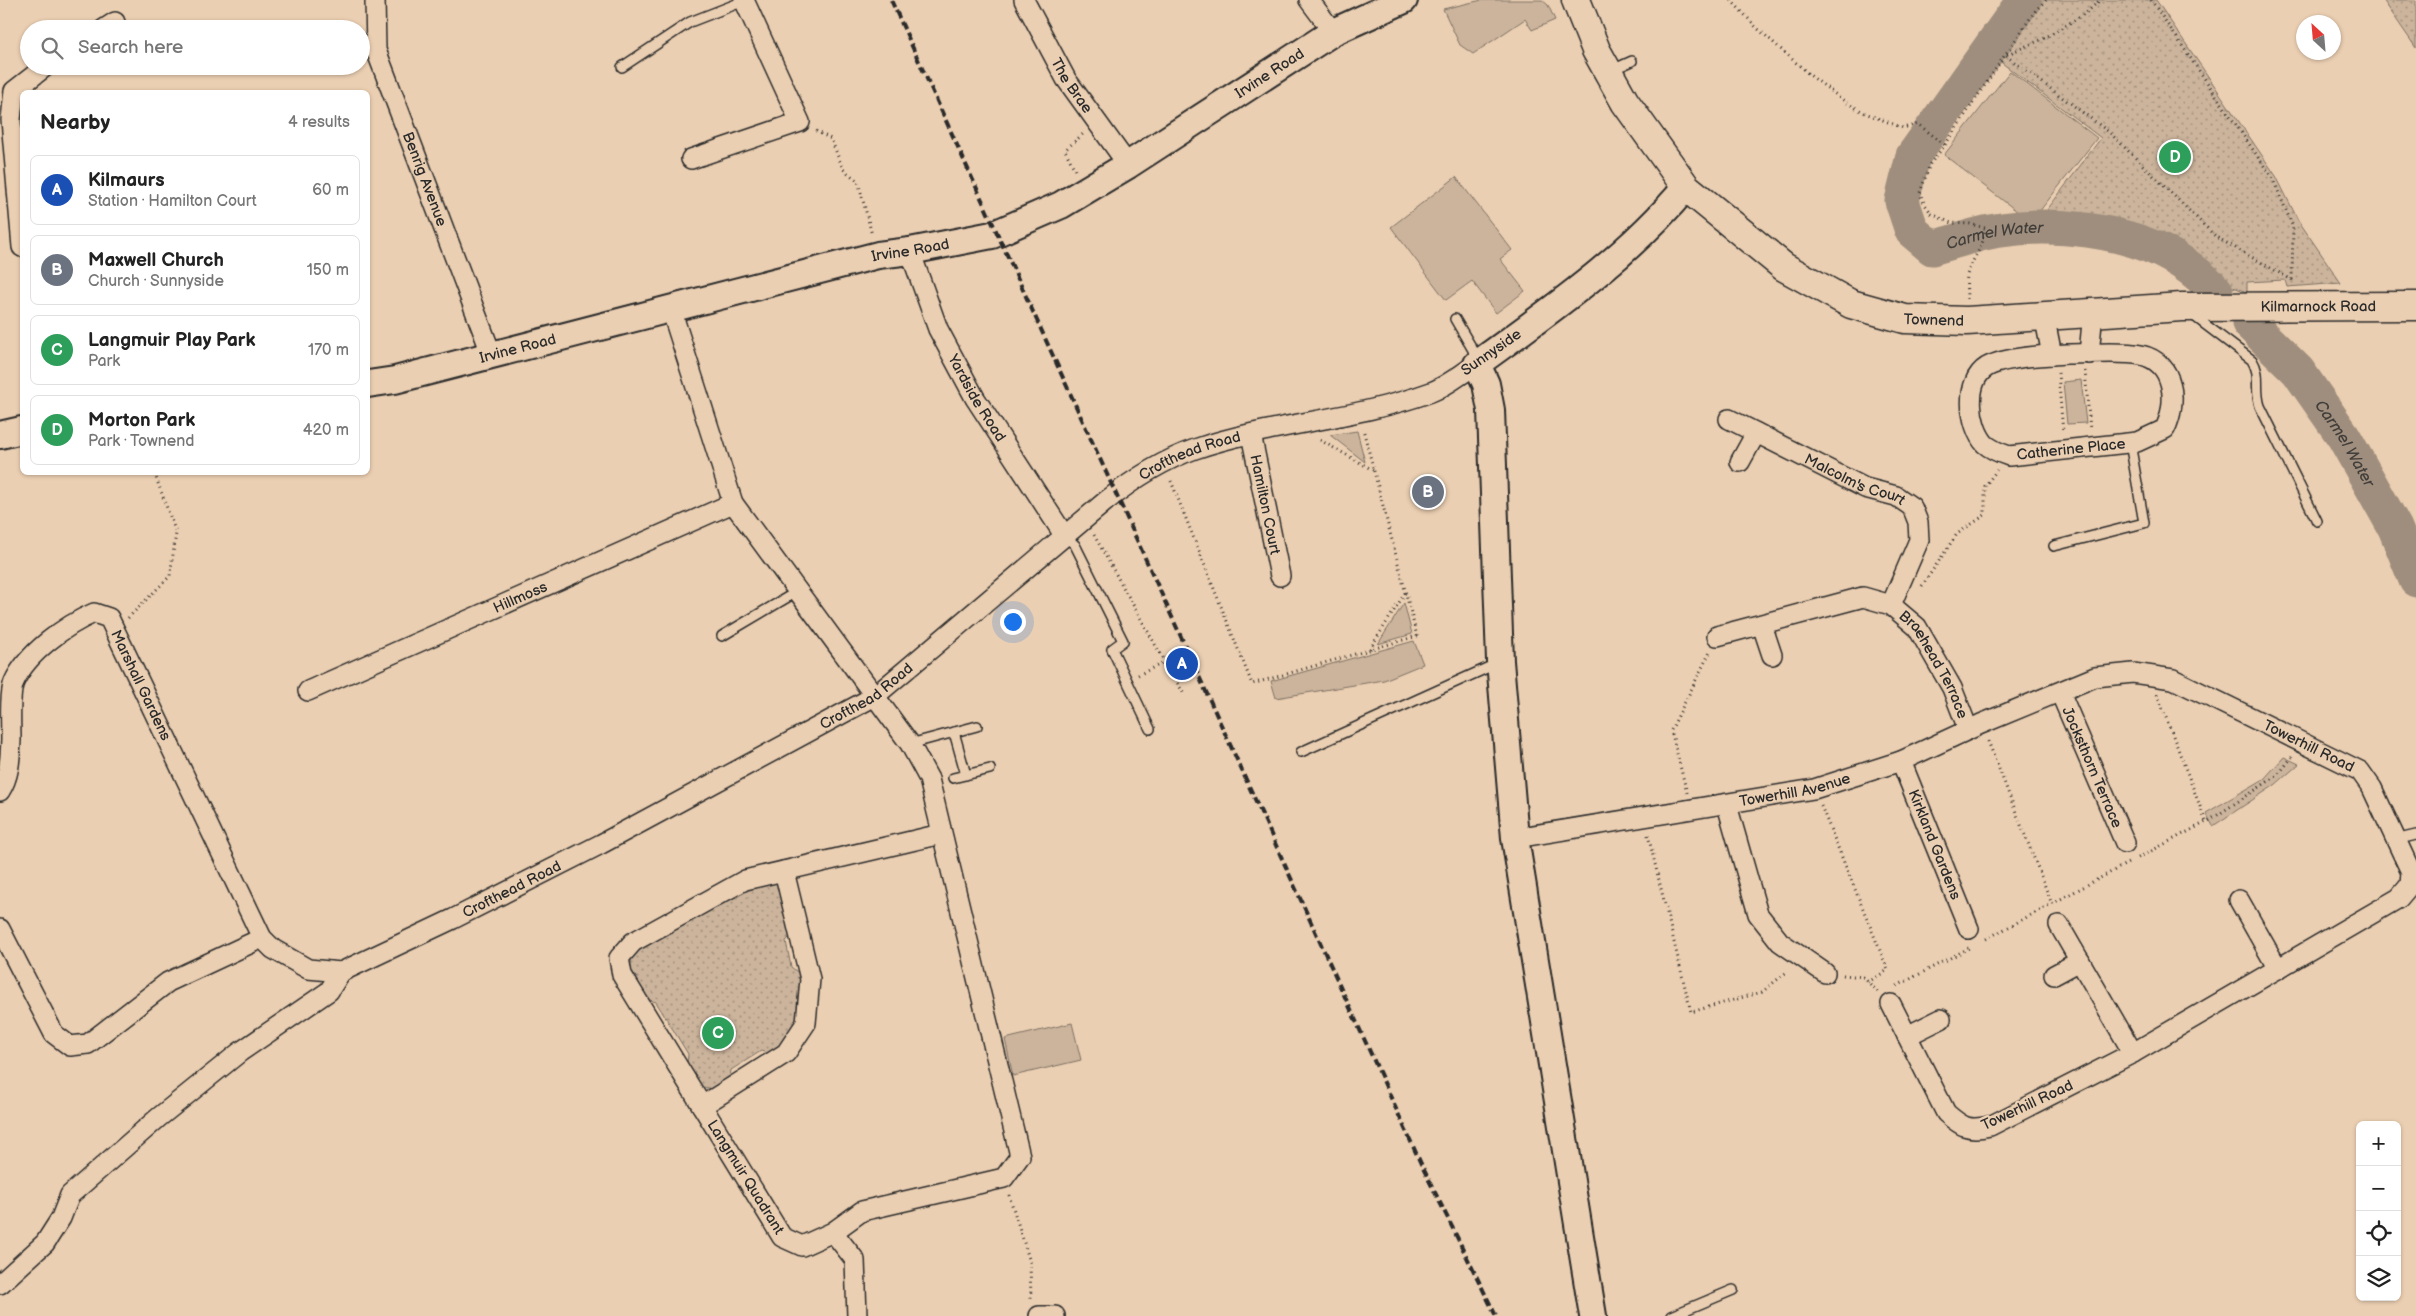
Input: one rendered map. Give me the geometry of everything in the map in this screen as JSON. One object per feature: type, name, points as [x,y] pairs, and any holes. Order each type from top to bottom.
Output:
[{"type":"main road","name":"Irvine Road","points":[[370,384],[395,380],[491,353],[671,309],[878,255],[910,251],[992,235],[1061,205],[1086,191],[1334,32],[1404,0]]},
{"type":"main road","name":"Townend","points":[[1576,0],[1596,50],[1620,66],[1625,102],[1686,186],[1784,267],[1851,304],[1905,319],[1967,320],[2182,307],[2221,307]]},
{"type":"main road","name":"Sunnyside","points":[[1476,364],[1581,288],[1661,217],[1686,186]]},
{"type":"main road","name":"Kilmarnock Road","points":[[2221,307],[2416,306]]},
{"type":"main road","points":[[1476,364],[1486,384],[1491,410],[1500,662],[1515,838],[1593,1316]]},
{"type":"main road","points":[[0,435],[20,430]]},
{"type":"street","name":"Benrig Avenue","points":[[375,0],[376,50],[491,353]]},
{"type":"street","name":"The Brae","points":[[1024,0],[1066,78],[1128,165]]},
{"type":"street","points":[[1309,0],[1334,32]]},
{"type":"street","points":[[691,159],[800,122],[744,1]]},
{"type":"street","points":[[20,224],[11,120],[14,91],[34,75]]},
{"type":"street","name":"Yardside Road","points":[[910,251],[942,338],[975,398],[1069,540]]},
{"type":"street","points":[[671,309],[734,503],[910,744],[929,779],[1020,1156],[1004,1178]]},
{"type":"street","points":[[2086,354],[2093,312]]},
{"type":"street","points":[[2044,315],[2055,355]]},
{"type":"street","name":"Catherine Place","points":[[2086,354],[2142,355],[2156,362],[2165,373],[2173,389],[2174,408],[2165,428],[2152,437],[2130,443],[2009,456],[1996,452],[1985,443],[1977,430],[1974,418],[1972,388],[1978,376],[1987,367],[2000,362],[2055,355],[2086,354]]},
{"type":"street","name":"Sunnyside","points":[[1251,434],[1358,413],[1433,391],[1476,364]]},
{"type":"street","name":"Malcolm's Court","points":[[1729,419],[1865,488],[1896,496],[1912,507],[1918,522],[1919,540],[1897,610]]},
{"type":"street","points":[[1740,462],[1756,433]]},
{"type":"street","name":"Crofthead Road","points":[[341,972],[453,919],[601,844],[875,696],[1069,540],[1120,490],[1164,464],[1194,450],[1251,434]]},
{"type":"street","name":"Hamilton Court","points":[[1251,434],[1280,576]]},
{"type":"street","name":"Hillmoss","points":[[308,691],[734,503]]},
{"type":"street","name":"Braehead Terrace","points":[[1717,636],[1863,597],[1897,610],[1916,627],[1975,727]]},
{"type":"street","name":"Marshall Gardens","points":[[0,791],[7,780],[10,760],[14,684],[33,654],[82,618],[94,613],[109,618],[262,938],[273,949],[308,969],[341,972]]},
{"type":"street","points":[[1762,625],[1772,655]]},
{"type":"street","name":"Towerhill Road","points":[[1886,999],[1946,1113],[1960,1125],[1975,1130],[1990,1126],[2133,1053],[2400,898],[2410,885],[2411,872],[2372,788],[2360,771],[2173,679],[2133,673],[2095,677],[2060,692]]},
{"type":"street","name":"Towerhill Avenue","points":[[1515,838],[1727,805],[1814,789],[1901,761],[1975,727],[2060,692]]},
{"type":"street","name":"Jocksthorn Terrace","points":[[2060,692],[2125,843]]},
{"type":"street","name":"Kirkland Gardens","points":[[1901,761],[1976,938]]},
{"type":"street","points":[[1727,805],[1758,914],[1780,942],[1825,973]]},
{"type":"street","name":"Langmuir Quadrant","points":[[942,834],[745,880],[633,942],[619,958],[622,975],[782,1237],[802,1246],[833,1232],[862,1212],[1004,1178]]},
{"type":"street","points":[[702,1106],[786,1053],[806,1023],[810,979],[784,871]]},
{"type":"street","points":[[2239,900],[2278,969]]},
{"type":"street","points":[[2059,925],[2133,1053]]},
{"type":"street","points":[[0,929],[54,1034],[70,1046],[88,1044],[168,982],[262,938]]},
{"type":"street","points":[[2054,975],[2080,961]]},
{"type":"street","points":[[0,1284],[45,1243],[61,1218],[70,1194],[158,1118],[240,1052],[329,991],[341,972]]},
{"type":"street","points":[[1907,1036],[1941,1019]]},
{"type":"street","points":[[833,1232],[855,1260],[857,1316]]},
{"type":"street","points":[[1035,1311],[1055,1316]]},
{"type":"lane","points":[[622,67],[690,22],[744,1]]},
{"type":"lane","points":[[2182,307],[2252,360],[2258,369],[2256,392],[2260,406],[2317,521]]},
{"type":"lane","points":[[1455,319],[1473,350],[1476,364]]},
{"type":"lane","points":[[2054,546],[2144,523],[2130,443]]},
{"type":"lane","points":[[1069,540],[1123,641],[1112,650],[1150,729]]},
{"type":"lane","points":[[722,636],[798,591]]},
{"type":"lane","points":[[1302,752],[1500,662]]},
{"type":"lane","points":[[910,744],[977,726]]},
{"type":"lane","points":[[954,732],[966,775]]},
{"type":"lane","points":[[953,778],[990,769]]},
{"type":"lane","points":[[2395,840],[2416,836]]},
{"type":"lane","points":[[1671,1316],[1733,1290]]},
{"type":"path","points":[[1731,0],[1757,28],[1811,76],[1847,103],[1903,128],[1918,124],[1946,145]]},
{"type":"path","points":[[1967,320],[1967,276],[1976,254],[1985,241],[1985,228],[1970,224],[1951,223],[1932,214],[1924,204],[1920,193],[1930,164],[1946,145],[2036,10],[2046,0]]},
{"type":"path","points":[[2005,55],[2043,39],[2086,13],[2100,0]]},
{"type":"path","points":[[2151,0],[2273,179],[2293,227],[2292,306]]},
{"type":"path","points":[[2005,55],[2109,132],[2216,237],[2292,280]]},
{"type":"path","points":[[1086,191],[1065,150],[1086,130],[1098,124]]},
{"type":"path","points":[[831,140],[843,169],[858,181],[878,255]]},
{"type":"path","points":[[2086,354],[2092,447]]},
{"type":"path","points":[[2055,355],[2064,450]]},
{"type":"path","points":[[1164,464],[1252,684],[1417,636],[1358,413]]},
{"type":"path","points":[[1294,425],[1374,470]]},
{"type":"path","points":[[116,631],[170,576],[176,533],[155,475]]},
{"type":"path","points":[[1897,610],[1957,534],[1985,516],[1985,486]]},
{"type":"path","points":[[1069,540],[1094,534],[1164,662],[1184,694]]},
{"type":"path","points":[[1369,650],[1405,593]]},
{"type":"path","points":[[1691,810],[1672,730],[1717,636]]},
{"type":"path","points":[[1146,672],[1164,662]]},
{"type":"path","points":[[2149,675],[2206,822]]},
{"type":"path","points":[[1975,727],[2052,904]]},
{"type":"path","points":[[1825,973],[1863,977],[1886,999],[1976,938],[2052,904],[2206,822],[2278,775],[2303,742]]},
{"type":"path","points":[[1814,789],[1888,970],[1868,982]]},
{"type":"path","points":[[1644,818],[1691,1012],[1762,992],[1803,958]]},
{"type":"path","points":[[1004,1178],[1030,1262],[1035,1311]]},
{"type":"shaded area","points":[[1482,0],[1542,0],[1548,5],[1555,20],[1532,30],[1525,19],[1473,54],[1460,45],[1443,9]]},
{"type":"shaded area","points":[[2036,0],[2156,0],[2276,176],[2298,220],[2341,283],[2287,287],[2285,280],[2247,282],[2247,292],[2216,281],[2191,258],[2112,222],[2044,214],[2101,138],[1998,60]]},
{"type":"shaded area","points":[[2383,0],[2416,0],[2416,48]]},
{"type":"shaded area","points":[[2010,71],[2097,138],[2031,222],[1944,155]]},
{"type":"shaded area","points":[[1456,177],[1512,250],[1500,259],[1525,291],[1496,313],[1472,281],[1446,300],[1391,227]]},
{"type":"shaded area","points":[[2081,380],[2086,423],[2067,424],[2063,382]]},
{"type":"shaded area","points":[[1357,431],[1365,462],[1330,435]]},
{"type":"shaded area","points":[[1404,603],[1412,634],[1378,644]]},
{"type":"shaded area","points":[[1414,641],[1423,664],[1384,680],[1276,698],[1271,681]]},
{"type":"shaded area","points":[[2284,757],[2299,764],[2275,785],[2213,826],[2206,813],[2264,779]]},
{"type":"shaded area","points":[[781,879],[792,935],[786,941],[791,967],[801,975],[797,1020],[788,1036],[769,1054],[761,1051],[731,1070],[730,1077],[711,1089],[700,1086],[687,1066],[688,1054],[656,1002],[644,998],[630,973],[632,955],[723,899]]},
{"type":"shaded area","points":[[1072,1023],[1081,1060],[1013,1076],[1005,1039]]},
{"type":"waterway","name":"Carmel Water","points":[[2024,0],[1913,156],[1902,201],[1912,231],[1932,248],[1984,233],[2021,228],[2066,228],[2111,234],[2153,247],[2171,256],[2195,272],[2216,291]]},
{"type":"waterway","name":"Carmel Water","points":[[2249,323],[2298,371],[2344,437],[2395,528],[2416,580]]},
{"type":"railway","points":[[891,0],[1422,1166],[1496,1316]]},
{"type":"place","name":"Morton Park","points":[[2175,157]]},
{"type":"place","name":"Maxwell Church","points":[[1428,492]]},
{"type":"place","name":"Kilmaurs","points":[[1182,664]]},
{"type":"place","name":"Langmuir Play Park","points":[[718,1033]]}]
